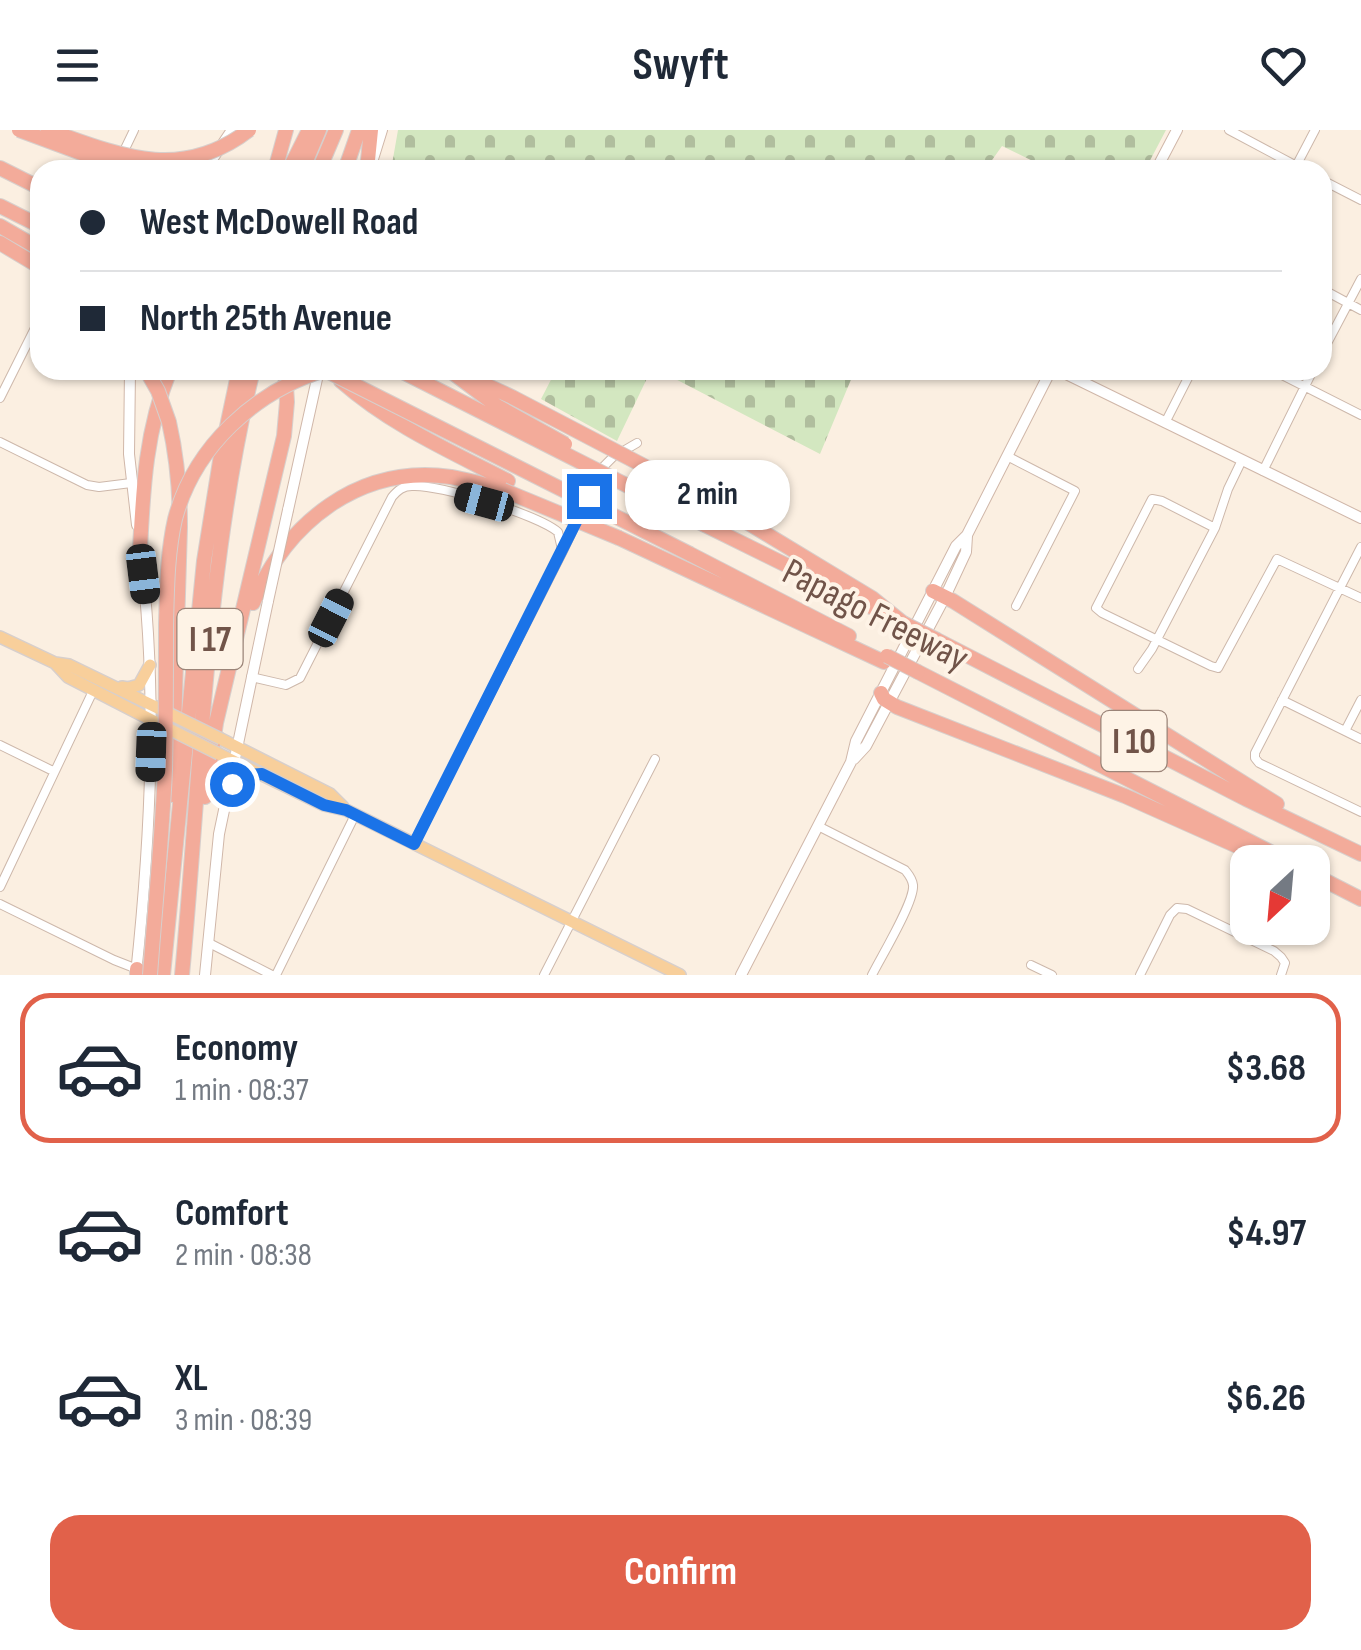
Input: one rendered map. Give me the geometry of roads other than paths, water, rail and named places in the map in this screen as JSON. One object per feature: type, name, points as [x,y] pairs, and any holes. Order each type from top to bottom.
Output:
[{"type":"highway","points":[[20,130],[100,160]]},
{"type":"highway","points":[[48,130],[120,155],[152,160]]},
{"type":"highway","points":[[170,160],[206,155],[249,130]]},
{"type":"highway","points":[[278,160],[286,130]]},
{"type":"highway","points":[[294,160],[310,130]]},
{"type":"highway","points":[[306,160],[319,130]]},
{"type":"highway","points":[[323,160],[336,130]]},
{"type":"highway","points":[[345,160],[349,130]]},
{"type":"highway","points":[[348,160],[359,130]]},
{"type":"highway","points":[[369,160],[371,130]]},
{"type":"highway","points":[[0,168],[30,183]]},
{"type":"highway","points":[[0,206],[30,221]]},
{"type":"highway","points":[[0,226],[30,243]]},
{"type":"highway","points":[[0,243],[30,261]]},
{"type":"highway","points":[[150,380],[169,422],[176,450],[180,526],[170,892]]},
{"type":"highway","points":[[140,550],[147,448],[167,380]]},
{"type":"highway","name":"I 17","points":[[166,975],[170,892],[201,591],[214,499],[238,380]]},
{"type":"highway","name":"I 17","points":[[182,975],[220,542],[252,380]]},
{"type":"highway","points":[[188,912],[216,723],[284,436],[286,380]]},
{"type":"highway","points":[[140,973],[165,770],[169,563],[176,516],[194,475],[228,427],[276,390],[296,380]]},
{"type":"highway","points":[[338,380],[368,404],[505,486],[885,659]]},
{"type":"highway","name":"Papago Freeway","points":[[345,380],[690,554],[885,659],[1256,845]]},
{"type":"highway","name":"Papago Freeway","points":[[419,380],[1361,854]]},
{"type":"highway","points":[[462,380],[514,416],[706,522]]},
{"type":"highway","points":[[473,380],[716,503],[872,598],[903,623]]},
{"type":"highway","points":[[233,656],[261,583],[276,558],[294,534],[340,498],[406,477],[449,477],[505,486]]},
{"type":"highway","points":[[166,975],[203,615],[201,591]]},
{"type":"highway","points":[[939,594],[1332,840]]},
{"type":"highway","points":[[885,698],[1234,845]]},
{"type":"highway","points":[[1330,884],[1356,896]]},
{"type":"main road","points":[[212,160],[232,130]]},
{"type":"main road","points":[[372,160],[382,130]]},
{"type":"main road","points":[[1161,160],[1177,130]]},
{"type":"main road","points":[[130,380],[131,482],[150,665],[149,799],[140,973]]},
{"type":"main road","points":[[205,975],[226,794],[288,510],[322,380]]},
{"type":"main road","points":[[742,975],[851,762],[856,741],[885,698],[939,594],[966,552],[967,534],[1049,380]]},
{"type":"main road","points":[[1076,380],[1361,518]]},
{"type":"main road","points":[[0,636],[55,664],[68,677],[234,762],[324,805],[351,813],[680,975]]},
{"type":"main road","points":[[55,664],[69,665],[150,703],[330,794],[351,813]]},
{"type":"main road","points":[[114,687],[138,685],[150,665]]},
{"type":"main road","points":[[226,794],[239,776],[262,774]]},
{"type":"street","points":[[119,160],[134,130]]},
{"type":"street","points":[[1229,130],[1282,160]]},
{"type":"street","points":[[1302,160],[1315,130]]},
{"type":"street","points":[[1332,185],[1361,200]]},
{"type":"street","points":[[1332,334],[1361,279]]},
{"type":"street","points":[[1332,294],[1361,310]]},
{"type":"street","points":[[0,398],[30,338]]},
{"type":"street","points":[[1164,423],[1187,380]]},
{"type":"street","points":[[1293,380],[1361,415]]},
{"type":"street","points":[[1264,471],[1308,380]]},
{"type":"street","points":[[0,442],[87,485],[131,482]]},
{"type":"street","points":[[414,844],[603,467],[637,443]]},
{"type":"street","points":[[1007,456],[1074,491],[1016,606]]},
{"type":"street","points":[[1138,669],[1214,528],[1242,460]]},
{"type":"street","points":[[251,677],[286,685],[304,673],[392,497],[401,488],[438,490],[544,522],[558,532],[562,553]]},
{"type":"street","points":[[1214,528],[1152,500],[1096,608],[1218,668],[1277,559],[1361,598]]},
{"type":"street","points":[[1361,547],[1255,753],[1259,763],[1361,812]]},
{"type":"street","points":[[0,887],[94,690]]},
{"type":"street","points":[[1282,700],[1361,739]]},
{"type":"street","points":[[1346,731],[1361,700]]},
{"type":"street","points":[[0,746],[53,771]]},
{"type":"street","points":[[544,975],[655,759]]},
{"type":"street","points":[[208,943],[274,975],[351,813]]},
{"type":"street","points":[[818,826],[906,870],[914,888],[872,975]]},
{"type":"street","points":[[0,904],[140,973]]},
{"type":"street","points":[[1140,975],[1177,908],[1187,909],[1282,956],[1281,975]]},
{"type":"street","points":[[1031,965],[1052,975]]}]
